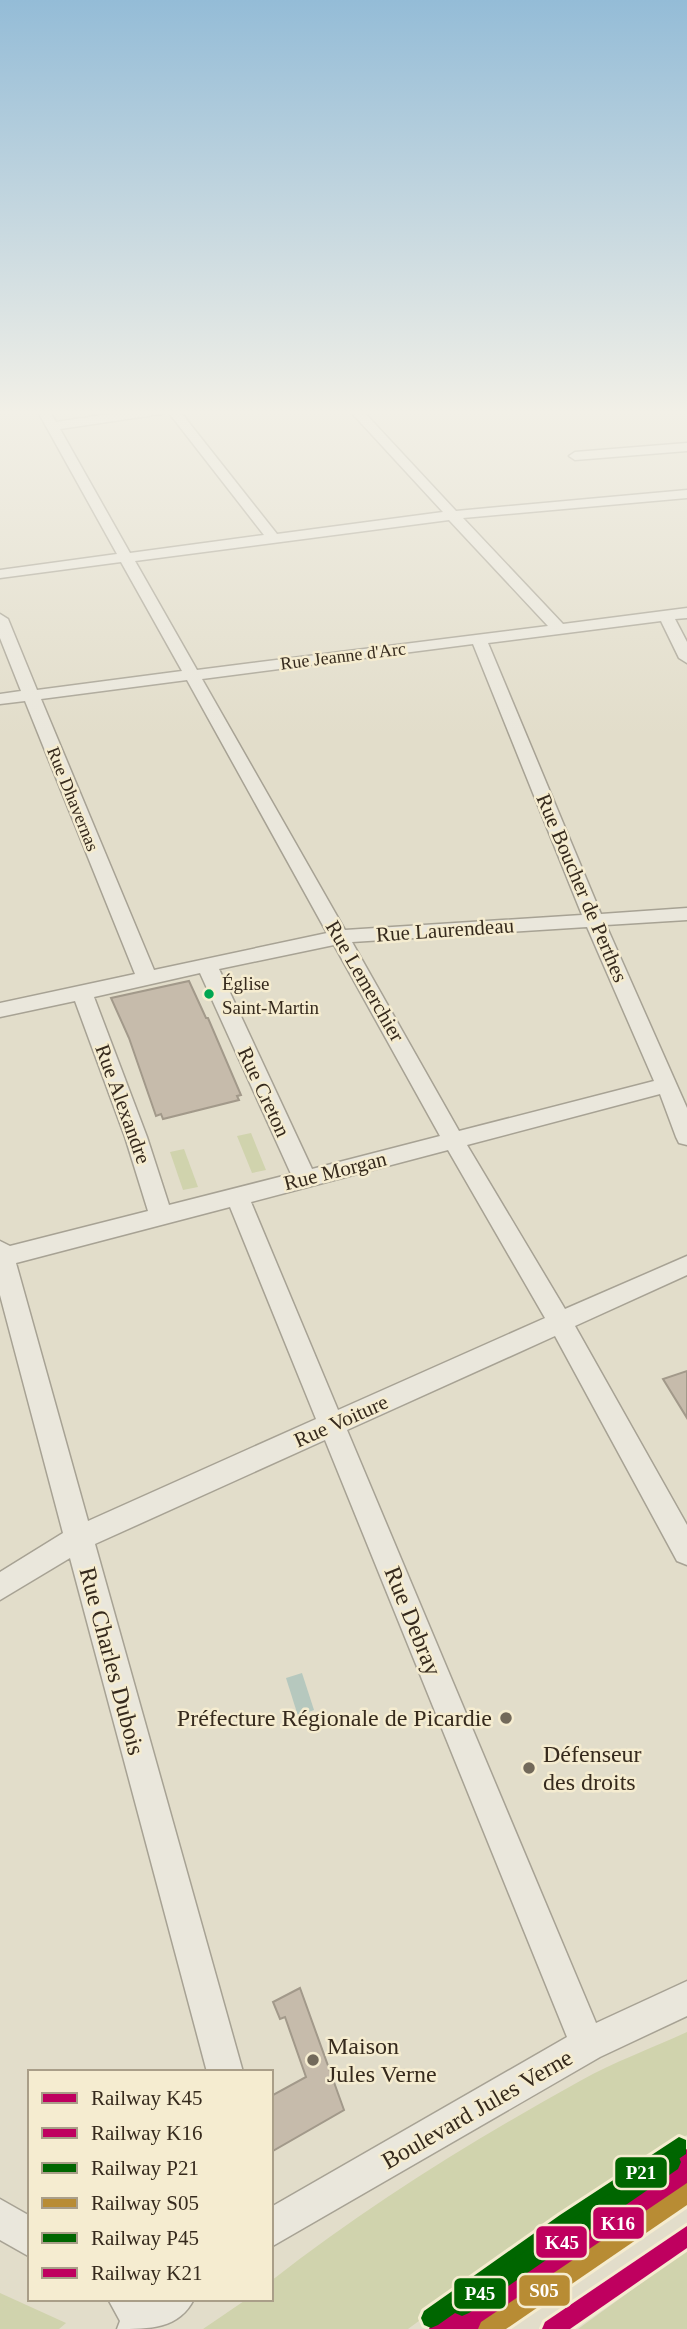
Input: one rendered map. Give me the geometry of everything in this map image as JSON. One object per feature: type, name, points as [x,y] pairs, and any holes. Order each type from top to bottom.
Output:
[{"type":"street","name":"Rue Lemerchier","points":[[103,519],[454,1140],[560,1322],[687,1552]]},
{"type":"street","points":[[258,519],[275,540]]},
{"type":"street","points":[[0,575],[427,519]]},
{"type":"street","points":[[456,519],[559,629]]},
{"type":"street","name":"Rue Jeanne d'Arc","points":[[0,699],[687,613]]},
{"type":"street","points":[[666,615],[687,658]]},
{"type":"street","name":"Rue Dhavernas","points":[[0,619],[147,979]]},
{"type":"street","name":"Rue Boucher de Perthes","points":[[479,639],[594,920],[667,1085],[687,1137]]},
{"type":"street","name":"Rue Laurendeau","points":[[0,1010],[340,937],[687,914]]},
{"type":"street","name":"Rue Creton","points":[[207,966],[304,1179]]},
{"type":"street","name":"Rue Alexandre","points":[[82,993],[162,1216]]},
{"type":"street","name":"Rue Morgan","points":[[1,1255],[667,1085]]},
{"type":"street","name":"Rue Debray","points":[[237,1196],[588,2045]]},
{"type":"street","name":"Rue Charles Dubois","points":[[1,1255],[224,2070]]},
{"type":"street","name":"Rue Voiture","points":[[0,1587],[79,1538],[687,1265]]},
{"type":"street","name":"Boulevard Jules Verne","points":[[273,2227],[588,2045],[687,1998]]},
{"type":"street","points":[[136,2317],[171,2301]]},
{"type":"green space","points":[[251,1133],[266,1170],[252,1173],[237,1136]]},
{"type":"green space","points":[[184,1149],[198,1187],[183,1190],[170,1152]]},
{"type":"green space","points":[[687,2032],[687,2135],[557,2219],[408,2329],[203,2329],[244,2301],[273,2301],[273,2279],[345,2226],[461,2150],[540,2103],[620,2061]]},
{"type":"green space","points":[[687,2250],[687,2329],[578,2329]]},
{"type":"green space","points":[[0,2293],[66,2323],[59,2329],[0,2329]]},
{"type":"shaded area","points":[[302,1673],[314,1710],[298,1716],[286,1678]]},
{"type":"building","name":"Église Saint-Martin","points":[[189,981],[241,1095],[237,1096],[239,1100],[163,1119],[161,1114],[156,1116],[129,1038],[111,998]]},
{"type":"building","points":[[687,1371],[687,1418],[663,1379]]},
{"type":"building","name":"Maison Jules Verne","points":[[300,1988],[344,2110],[273,2151],[273,2095],[306,2077],[285,2017],[280,2019],[273,2002]]},
{"type":"rail line","name":"P21","points":[[431,2318],[679,2147]]},
{"type":"rail line","name":"K45","points":[[439,2329],[575,2233],[687,2159]]},
{"type":"rail line","name":"P45","points":[[462,2306],[671,2162]]},
{"type":"rail line","name":"K16","points":[[463,2329],[687,2176]]},
{"type":"rail line","name":"S05","points":[[488,2329],[687,2193]]},
{"type":"rail line","name":"K21","points":[[552,2329],[687,2236]]},
{"type":"place","name":"Église Saint-Martin","points":[[209,994]]},
{"type":"place","name":"Préfecture Régionale de Picardie","points":[[506,1718]]},
{"type":"place","name":"Défenseur des droits","points":[[529,1768]]},
{"type":"place","name":"Maison Jules Verne","points":[[313,2060]]}]
